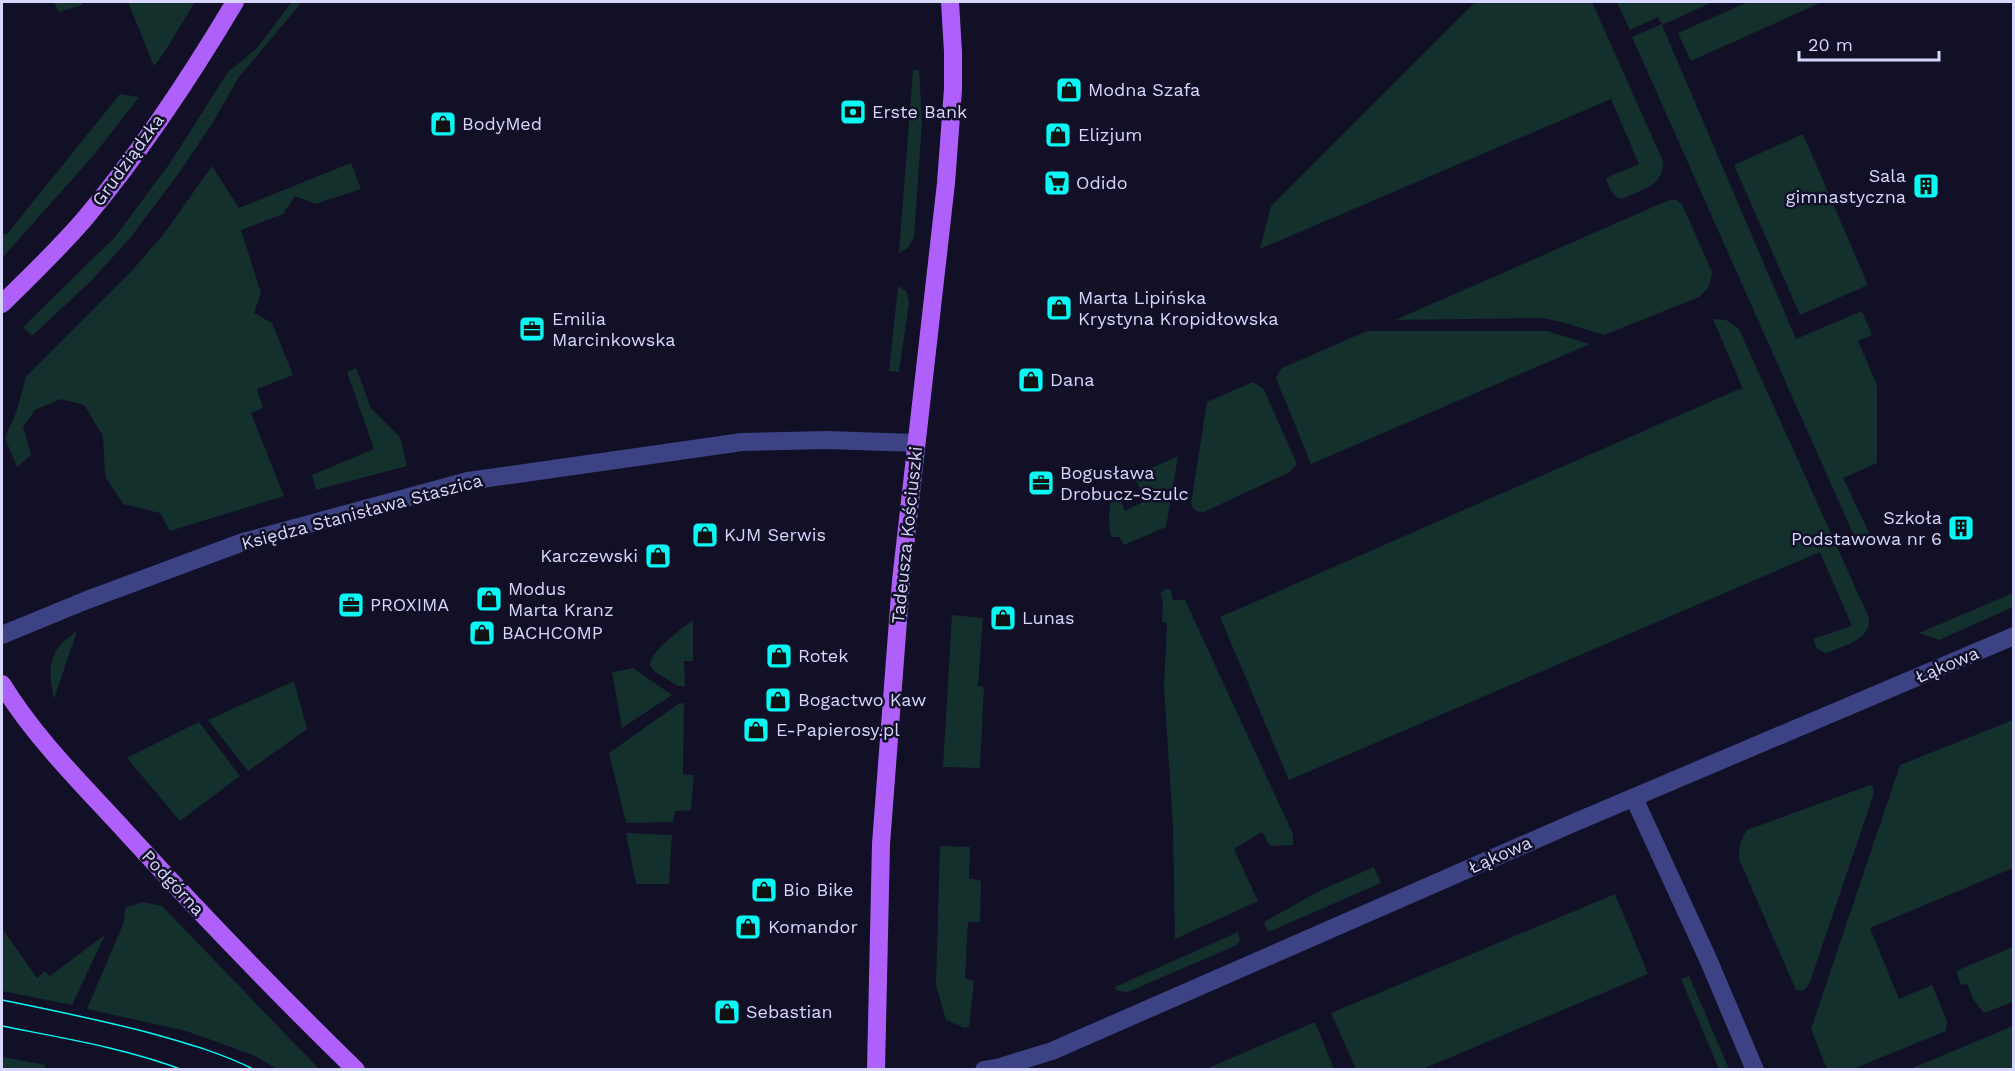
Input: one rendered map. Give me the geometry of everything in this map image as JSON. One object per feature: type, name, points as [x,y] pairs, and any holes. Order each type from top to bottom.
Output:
[{"type":"main road","name":"Grudziądzka","points":[[2,304],[87,216],[198,63],[235,2]]},
{"type":"main road","name":"Tadeusza Kościuszki","points":[[876,1070],[881,844],[901,581],[946,183],[953,88],[950,2]]},
{"type":"main road","name":"Podgórna","points":[[2,684],[36,732],[70,772],[211,924],[356,1070]]},
{"type":"street","name":"Księdza Stanisława Staszica","points":[[2,635],[87,600],[243,542],[468,481],[742,442],[827,440],[916,443]]},
{"type":"street","name":"Łąkowa","points":[[984,1070],[1052,1051],[2013,636]]},
{"type":"street","points":[[1634,798],[1708,959],[1755,1070]]},
{"type":"green space","points":[[54,2],[83,2],[82,5],[59,12]]},
{"type":"green space","points":[[128,2],[195,2],[154,66]]},
{"type":"green space","points":[[292,2],[302,2],[239,77],[210,127],[130,238],[91,281],[32,336],[23,327],[115,237],[170,163],[228,72],[256,49]]},
{"type":"green space","points":[[1475,2],[1592,2],[1662,159],[1663,168],[1657,180],[1645,189],[1622,199],[1611,192],[1606,178],[1639,164],[1611,99],[1260,249],[1271,206]]},
{"type":"green space","points":[[1617,2],[1713,2],[1662,25],[1796,339],[1862,311],[1872,335],[1858,341],[1877,385],[1877,463],[1843,478],[1874,543],[1859,547],[1632,37],[1662,24],[1658,17],[1630,30]]},
{"type":"green space","points":[[1748,2],[1822,2],[1691,61],[1678,33]]},
{"type":"green space","points":[[913,70],[919,70],[922,122],[914,238],[908,248],[899,253]]},
{"type":"green space","points":[[120,94],[139,97],[93,156],[2,258],[2,234],[7,234]]},
{"type":"green space","points":[[1803,134],[1868,285],[1800,315],[1734,165]]},
{"type":"green space","points":[[351,163],[361,189],[315,204],[295,196],[283,214],[241,230],[261,293],[254,313],[272,323],[293,375],[257,389],[263,408],[251,413],[284,496],[170,531],[160,513],[123,504],[105,476],[103,436],[84,405],[61,399],[35,410],[23,427],[31,455],[17,467],[5,438],[17,410],[26,377],[130,273],[163,235],[212,166],[239,208]]},
{"type":"green space","points":[[1669,200],[1676,200],[1682,204],[1712,272],[1705,292],[1699,297],[1604,335],[1542,318],[1395,320]]},
{"type":"green space","points":[[898,286],[907,292],[909,303],[899,372],[889,371]]},
{"type":"green space","points":[[1713,319],[1726,320],[1739,329],[1869,618],[1869,625],[1862,636],[1830,652],[1826,653],[1817,649],[1813,639],[1852,626],[1820,552],[1289,780],[1220,617],[1743,389]]},
{"type":"green space","points":[[1367,331],[1547,331],[1590,344],[1311,464],[1276,378],[1282,368]]},
{"type":"green space","points":[[356,368],[371,408],[400,437],[407,466],[316,490],[312,475],[374,449],[347,372]]},
{"type":"green space","points":[[1253,382],[1263,388],[1297,464],[1290,472],[1204,512],[1196,511],[1191,504],[1207,402]]},
{"type":"green space","points":[[1178,456],[1166,527],[1124,545],[1119,537],[1111,537],[1109,512],[1115,488],[1125,511],[1145,501],[1134,476]]},
{"type":"green space","points":[[1166,589],[1171,590],[1173,600],[1185,600],[1293,834],[1293,845],[1270,846],[1262,832],[1234,849],[1258,901],[1175,939],[1173,826],[1164,687],[1167,623],[1162,622],[1163,600],[1160,593]]},
{"type":"green space","points":[[2013,593],[2013,607],[1939,640],[1919,633]]},
{"type":"green space","points":[[952,615],[983,618],[978,686],[984,687],[980,768],[943,767]]},
{"type":"green space","points":[[693,620],[693,661],[684,661],[685,686],[678,686],[655,672],[650,665],[661,646]]},
{"type":"green space","points":[[77,631],[54,699],[51,678],[52,660],[61,645]]},
{"type":"green space","points":[[633,668],[672,695],[622,728],[612,672]]},
{"type":"green space","points":[[294,681],[307,729],[248,771],[208,720]]},
{"type":"green space","points":[[684,703],[683,774],[694,775],[691,810],[675,811],[673,822],[626,823],[609,753],[678,704]]},
{"type":"green space","points":[[2013,720],[2013,868],[1870,928],[1899,999],[1932,985],[1947,1021],[1946,1031],[1853,1069],[1827,1069],[1811,1029],[1900,765]]},
{"type":"green space","points":[[199,722],[240,776],[180,821],[127,758]]},
{"type":"green space","points":[[1870,785],[1874,793],[1811,979],[1802,991],[1796,990],[1739,859],[1742,840],[1747,830]]},
{"type":"green space","points":[[626,833],[672,835],[669,884],[636,884]]},
{"type":"green space","points":[[940,846],[970,847],[969,878],[981,881],[980,922],[968,922],[965,978],[974,981],[969,1026],[965,1028],[946,1020],[936,985]]},
{"type":"green space","points":[[1374,867],[1381,883],[1268,932],[1264,922],[1321,890]]},
{"type":"green space","points":[[1615,894],[1648,974],[1423,1069],[1356,1069],[1331,1013]]},
{"type":"green space","points":[[142,902],[162,906],[319,1069],[277,1069],[253,1055],[186,1031],[87,1009],[124,922],[125,908]]},
{"type":"green space","points":[[2,928],[37,978],[45,971],[50,976],[105,935],[72,1005],[2,991]]},
{"type":"green space","points":[[1238,932],[1240,940],[1237,945],[1128,992],[1117,991],[1115,987]]},
{"type":"green space","points":[[2013,947],[2013,1002],[1984,1013],[1973,999],[1967,984],[1961,985],[1956,971]]},
{"type":"green space","points":[[1689,976],[1729,1069],[1719,1069],[1681,979]]},
{"type":"green space","points":[[1315,1022],[1334,1069],[1206,1069]]},
{"type":"green space","points":[[2013,1026],[2013,1069],[1910,1069]]},
{"type":"green space","points":[[2,1057],[46,1065],[43,1069],[2,1069]]},
{"type":"tram line","points":[[2,1000],[150,1033],[217,1053],[255,1070]]},
{"type":"tram line","points":[[2,1026],[116,1050],[183,1070]]},
{"type":"place","name":"Modna Szafa","points":[[1069,90]]},
{"type":"place","name":"Erste Bank","points":[[853,112]]},
{"type":"place","name":"BodyMed","points":[[443,124]]},
{"type":"place","name":"Elizjum","points":[[1058,135]]},
{"type":"place","name":"Odido","points":[[1057,183]]},
{"type":"place","name":"Sala gimnastyczna","points":[[1926,186]]},
{"type":"place","name":"Marta Lipińska Krystyna Kropidłowska","points":[[1059,308]]},
{"type":"place","name":"Emilia Marcinkowska","points":[[532,329]]},
{"type":"place","name":"Dana","points":[[1031,380]]},
{"type":"place","name":"Bogusława Drobucz-Szulc","points":[[1041,483]]},
{"type":"place","name":"Szkoła Podstawowa nr 6","points":[[1961,528]]},
{"type":"place","name":"KJM Serwis","points":[[705,535]]},
{"type":"place","name":"Karczewski","points":[[658,556]]},
{"type":"place","name":"Modus Marta Kranz","points":[[489,599]]},
{"type":"place","name":"PROXIMA","points":[[351,605]]},
{"type":"place","name":"Lunas","points":[[1003,618]]},
{"type":"place","name":"BACHCOMP","points":[[482,633]]},
{"type":"place","name":"Rotek","points":[[779,656]]},
{"type":"place","name":"Bogactwo Kaw","points":[[778,700]]},
{"type":"place","name":"E-Papierosy.pl","points":[[756,730]]},
{"type":"place","name":"Bio Bike","points":[[764,890]]},
{"type":"place","name":"Komandor","points":[[748,927]]},
{"type":"place","name":"Sebastian","points":[[727,1012]]}]
